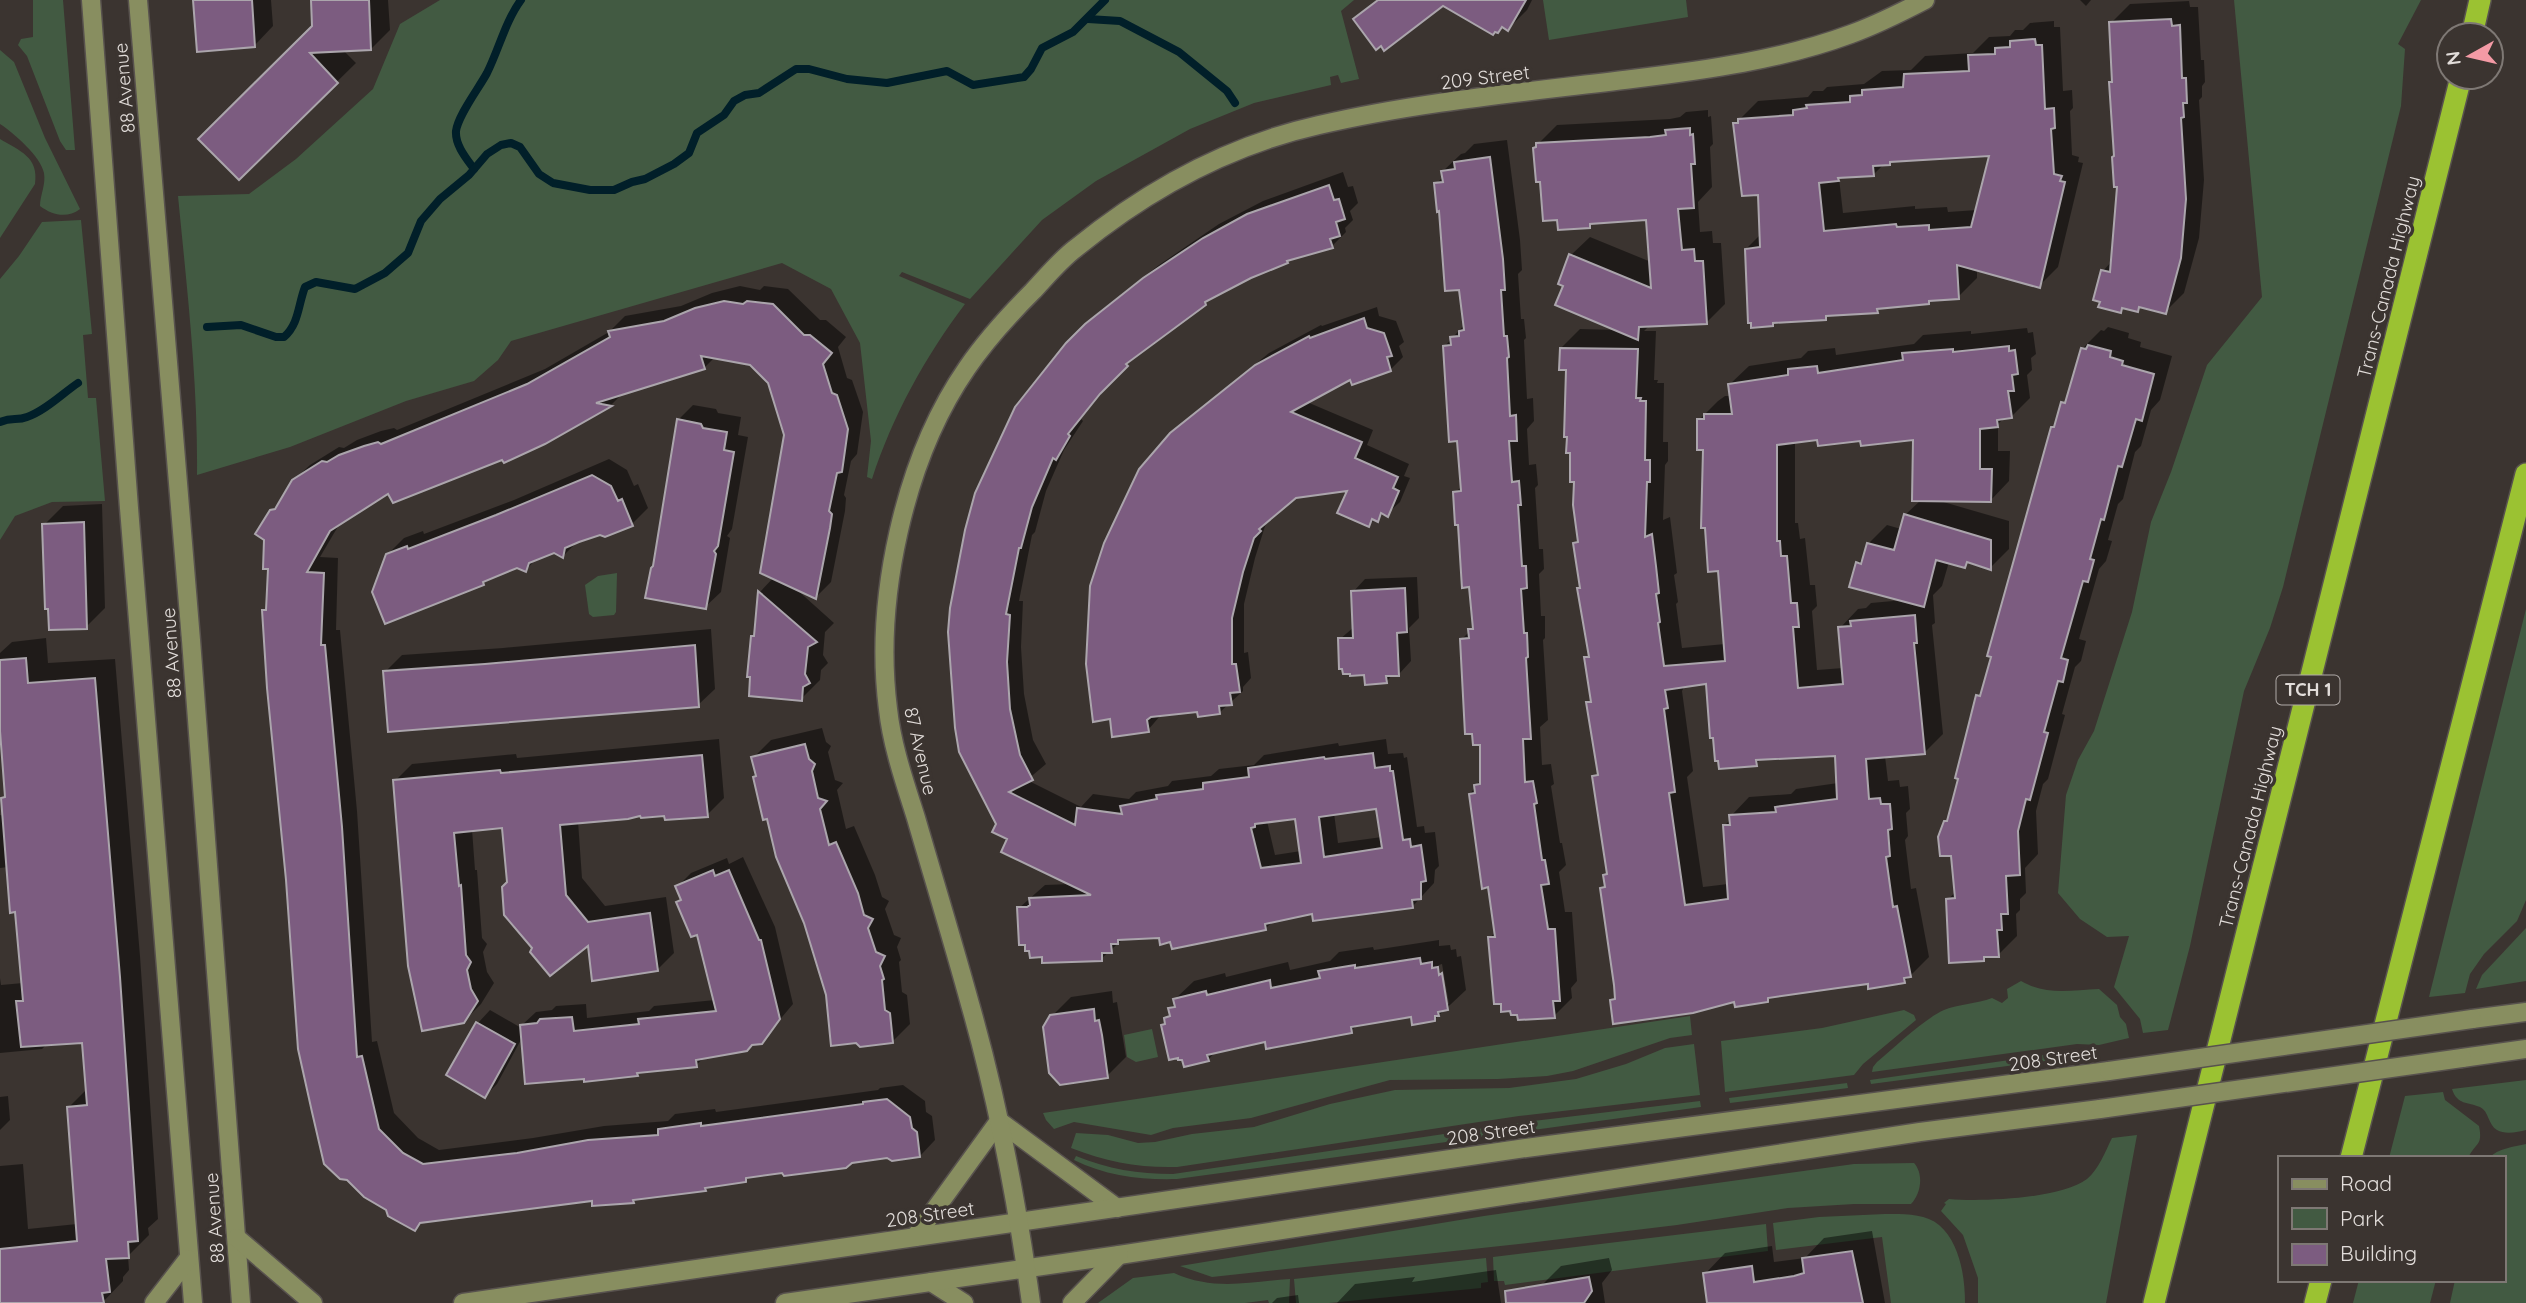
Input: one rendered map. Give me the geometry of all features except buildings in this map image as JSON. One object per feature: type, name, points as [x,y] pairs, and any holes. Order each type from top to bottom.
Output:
[{"type":"highway","points":[[2475,21],[2480,0]]},
{"type":"highway","name":"Trans-Canada Highway","points":[[2154,1303],[2457,91]]},
{"type":"highway","points":[[2352,1156],[2526,474]]},
{"type":"highway","points":[[2315,1303],[2320,1282]]},
{"type":"main road","name":"88 Avenue","points":[[91,0],[193,1303]]},
{"type":"main road","name":"88 Avenue","points":[[138,0],[191,639],[241,1303]]},
{"type":"main road","name":"209 Street","points":[[1072,251],[1139,200],[1177,179],[1224,156],[1317,125],[1454,101],[1710,70],[1800,50],[1848,36],[1925,0]]},
{"type":"main road","name":"87 Avenue","points":[[1031,1303],[1027,1268],[999,1121],[971,1009],[902,771],[888,711],[885,639],[892,565],[901,521],[928,441],[945,404],[966,369],[999,326],[1072,251]]},
{"type":"main road","name":"208 Street","points":[[463,1303],[1526,1148],[2109,1072],[2526,1012]]},
{"type":"main road","points":[[785,1303],[1119,1255],[1920,1132],[2526,1049]]},
{"type":"main road","points":[[915,1237],[999,1121],[1117,1208]]},
{"type":"main road","points":[[237,1238],[313,1303]]},
{"type":"main road","points":[[1072,1303],[1119,1255]]},
{"type":"main road","points":[[154,1303],[188,1259]]},
{"type":"main road","points":[[931,1282],[964,1303]]},
{"type":"green space","points":[[33,0],[63,0],[75,150],[66,150],[60,141],[27,56],[18,45],[21,39],[33,37]]},
{"type":"green space","points":[[440,0],[1354,0],[1341,11],[1359,79],[1341,83],[1338,75],[1330,77],[1331,85],[1254,103],[1190,129],[1096,181],[1042,220],[970,299],[902,272],[899,276],[965,304],[911,387],[872,479],[867,477],[871,441],[860,343],[831,289],[782,263],[511,341],[498,360],[474,381],[406,401],[290,447],[197,475],[194,370],[178,196],[249,194],[296,159],[373,89],[400,24]]},
{"type":"green space","points":[[1543,0],[1686,0],[1688,17],[1549,40]]},
{"type":"green space","points":[[2234,0],[2421,0],[2398,44],[2405,49],[2401,106],[2283,587],[2270,628],[2244,691],[2190,946],[2168,1030],[2143,1033],[2140,1019],[2114,987],[2129,936],[2107,937],[2080,919],[2058,893],[2066,795],[2078,760],[2094,731],[2132,612],[2151,522],[2207,365],[2262,297]]},
{"type":"green space","points":[[0,50],[14,62],[45,138],[80,209],[75,212],[60,215],[40,206],[44,182],[42,167],[26,146],[0,124]]},
{"type":"green space","points":[[0,139],[21,151],[31,161],[35,184],[0,238]]},
{"type":"green space","points":[[81,220],[92,334],[83,335],[88,398],[96,398],[105,501],[52,502],[15,516],[0,540],[0,279],[42,222]]},
{"type":"green space","points":[[617,573],[616,612],[614,615],[593,617],[589,614],[585,585],[598,576]]},
{"type":"green space","points":[[2526,609],[2526,900],[2517,921],[2484,954],[2470,974],[2465,993],[2429,997]]},
{"type":"green space","points":[[2526,928],[2526,981],[2476,989],[2482,975]]},
{"type":"green space","points":[[2021,981],[2040,989],[2099,989],[2117,1005],[2129,1038],[2099,1045],[2077,1044],[1872,1072],[1877,1062],[1936,1014],[1949,1008],[1992,998],[2002,1003],[2008,998],[2007,989]]},
{"type":"green space","points":[[1904,1010],[1914,1015],[1916,1020],[1863,1064],[1854,1075],[1725,1092],[1721,1041],[1822,1028]]},
{"type":"green space","points":[[1690,1016],[1692,1035],[1670,1038],[1573,1071],[1547,1076],[1390,1080],[1251,1118],[1173,1128],[1151,1135],[1074,1122],[1054,1129],[1043,1113]]},
{"type":"green space","points":[[1152,1029],[1158,1057],[1136,1062],[1127,1057],[1124,1035]]},
{"type":"green space","points":[[1694,1044],[1700,1095],[1519,1116],[1177,1167],[1123,1163],[1071,1148],[1076,1133],[1108,1135],[1138,1143],[1155,1142],[1192,1134],[1254,1127],[1330,1104],[1395,1090],[1509,1088],[1576,1079],[1626,1064],[1665,1048]]},
{"type":"green space","points":[[2082,1053],[2083,1056],[1871,1084],[1870,1080],[2044,1055]]},
{"type":"green space","points":[[2526,1080],[2526,1130],[2515,1132],[2497,1130],[2483,1109],[2463,1102],[2452,1089]]},
{"type":"green space","points":[[1847,1083],[1848,1088],[1730,1103],[1729,1098]]},
{"type":"green space","points":[[2443,1092],[2445,1100],[2479,1126],[2479,1141],[2469,1156],[2390,1156],[2405,1096]]},
{"type":"green space","points":[[1700,1101],[1701,1107],[1177,1179],[1124,1176],[1074,1160],[1076,1156],[1123,1170],[1173,1174],[1525,1122]]},
{"type":"green space","points":[[2137,1135],[2106,1303],[1978,1303],[1978,1278],[1963,1235],[1941,1211],[1946,1204],[1944,1203],[1949,1199],[2020,1198],[2075,1186],[2095,1170],[2112,1138]]},
{"type":"green space","points":[[2526,1144],[2526,1303],[2450,1303],[2455,1282],[2505,1282],[2505,1156],[2492,1156],[2501,1150]]},
{"type":"green space","points":[[1914,1163],[1920,1184],[1911,1204],[1788,1208],[1528,1243],[1212,1277],[1180,1266],[1484,1216],[1638,1194],[1854,1164]]},
{"type":"green space","points":[[1885,1214],[1927,1218],[1946,1232],[1960,1261],[1965,1303],[1891,1303],[1882,1237],[1776,1250],[1773,1223],[1819,1217]]},
{"type":"green space","points":[[1766,1224],[1768,1251],[1505,1285],[1504,1281],[1494,1281],[1493,1257]]},
{"type":"green space","points":[[1486,1258],[1488,1282],[1481,1283],[1481,1288],[1329,1303],[1296,1303],[1294,1279]]},
{"type":"green space","points":[[1174,1273],[1217,1284],[1290,1279],[1289,1303],[1269,1303],[1268,1300],[1245,1303],[1098,1303],[1133,1278]]},
{"type":"green space","points":[[2358,1282],[2435,1282],[2430,1303],[2353,1303]]},
{"type":"waterway","points":[[474,169],[457,141],[456,131],[521,0]]},
{"type":"waterway","points":[[207,327],[241,325],[276,337],[284,337],[295,320],[305,287],[316,282],[355,289],[385,273],[408,253],[421,221],[440,199],[469,175],[487,154],[501,145],[511,143],[520,147],[539,174],[553,183],[590,190],[614,190],[645,179],[674,164],[689,153],[697,133],[724,115],[734,101],[745,95],[759,93],[796,69],[809,69],[847,79],[887,83],[947,71],[973,85],[1024,77],[1042,48],[1073,32],[1105,0]]},
{"type":"waterway","points":[[1088,19],[1120,21],[1179,52],[1227,91],[1235,103]]},
{"type":"waterway","points":[[0,422],[34,414],[78,383]]}]
